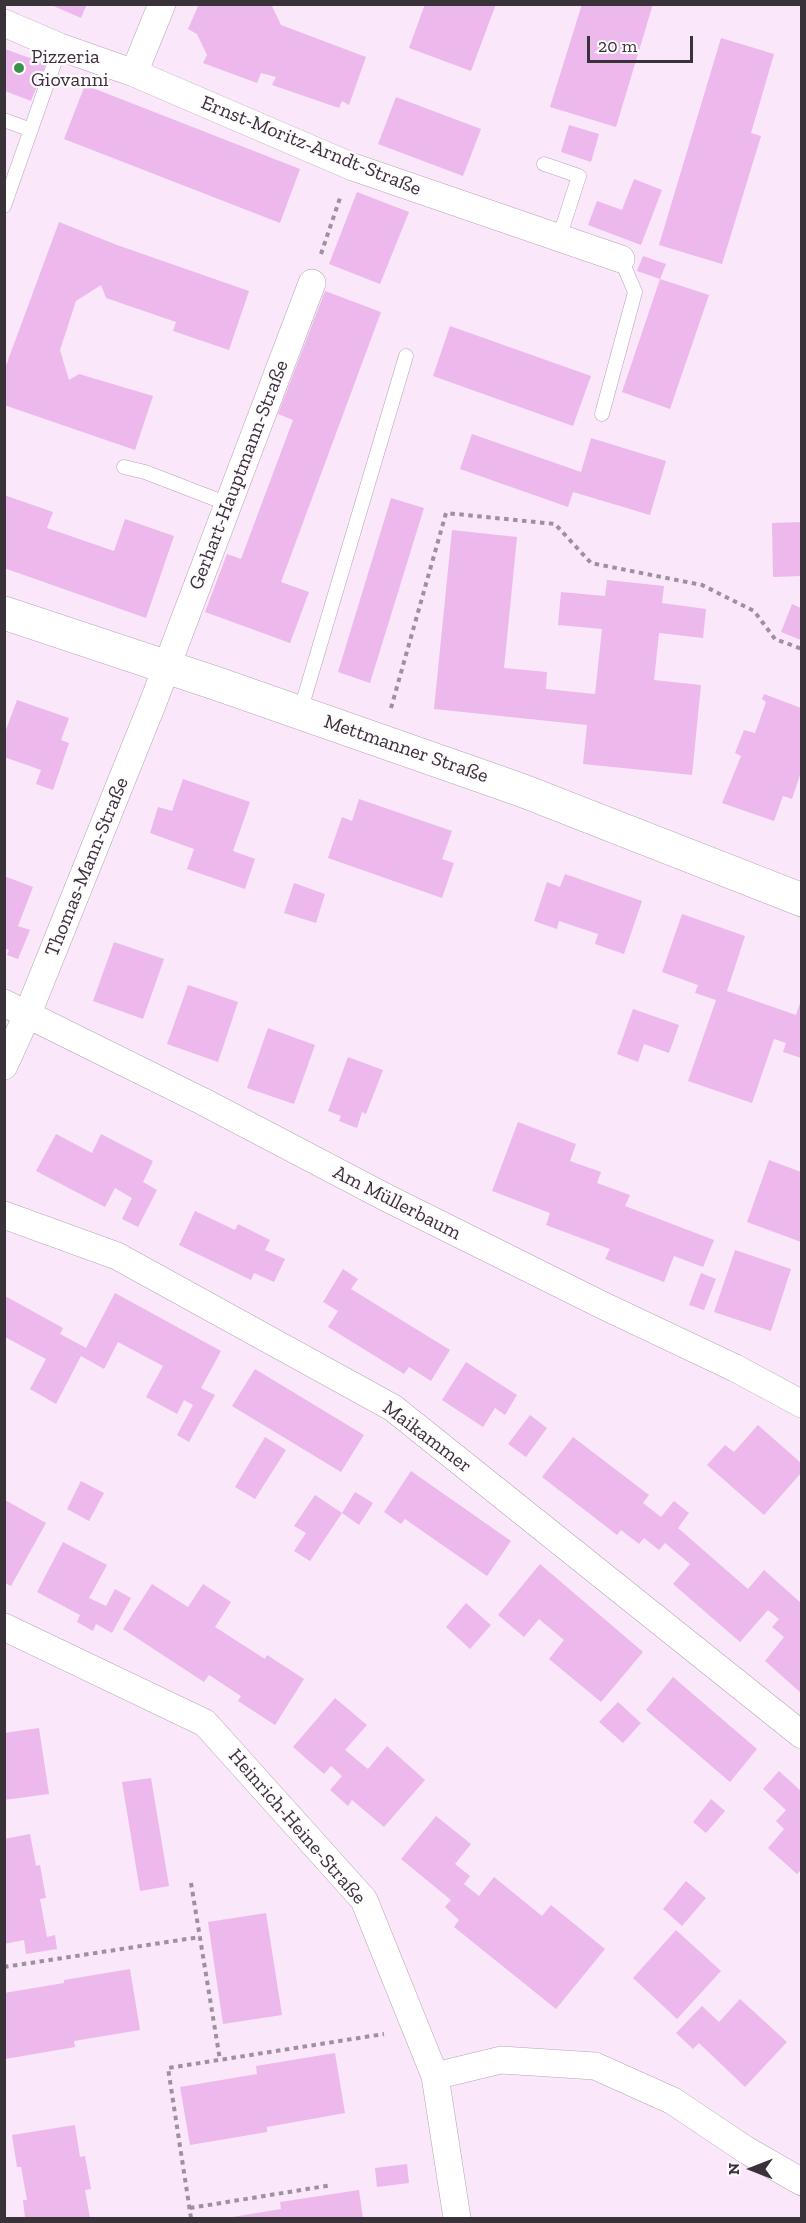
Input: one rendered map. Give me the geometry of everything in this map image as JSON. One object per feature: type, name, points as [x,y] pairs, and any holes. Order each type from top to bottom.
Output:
[{"type":"main road","name":"Mettmanner Straße","points":[[4,613],[300,712],[521,790],[801,900]]},
{"type":"street","points":[[134,73],[162,4]]},
{"type":"street","name":"Ernst-Moritz-Arndt-Straße","points":[[4,23],[60,47],[134,73],[353,167],[621,259]]},
{"type":"street","name":"Gerhart-Hauptmann-Straße","points":[[166,667],[312,283]]},
{"type":"street","name":"Thomas-Mann-Straße","points":[[4,1066],[16,1008],[166,667]]},
{"type":"street","name":"Am Müllerbaum","points":[[16,1008],[604,1306],[798,1396]]},
{"type":"street","name":"Maikammer","points":[[4,1215],[117,1256],[393,1408],[801,1735]]},
{"type":"street","name":"Heinrich-Heine-Straße","points":[[4,1627],[205,1723],[364,1900],[435,2076],[457,2218]]},
{"type":"street","points":[[435,2076],[501,2060],[595,2066],[673,2101],[746,2150],[801,2182]]},
{"type":"lane","points":[[4,206],[60,47]]},
{"type":"lane","points":[[4,120],[31,130]]},
{"type":"lane","points":[[544,164],[579,176],[559,238]]},
{"type":"lane","points":[[602,414],[635,292],[621,259]]},
{"type":"lane","points":[[300,712],[406,356]]},
{"type":"lane","points":[[124,467],[146,472],[228,504]]},
{"type":"path","points":[[312,283],[338,200],[353,167]]},
{"type":"path","points":[[382,741],[446,513],[555,525],[591,563],[702,585],[754,611],[775,639],[801,649]]},
{"type":"path","points":[[191,1883],[220,2060]]},
{"type":"path","points":[[4,1967],[200,1937]]},
{"type":"path","points":[[192,2218],[168,2068],[416,2029]]},
{"type":"path","points":[[190,2208],[332,2185]]},
{"type":"building","points":[[49,4],[87,4],[81,18]]},
{"type":"building","points":[[199,4],[271,4],[281,25],[366,57],[349,105],[342,101],[339,108],[272,85],[276,77],[261,73],[257,83],[203,63],[207,55],[197,34],[188,29]]},
{"type":"building","points":[[425,4],[496,4],[471,71],[409,48]]},
{"type":"building","points":[[582,4],[653,4],[616,127],[550,107]]},
{"type":"building","points":[[721,38],[774,54],[751,133],[761,136],[722,264],[659,245]]},
{"type":"building","points":[[5,49],[46,64],[31,101],[5,91]]},
{"type":"building","points":[[85,85],[300,169],[280,223],[64,139]]},
{"type":"building","points":[[396,97],[481,129],[463,176],[378,144]]},
{"type":"building","points":[[569,125],[599,134],[591,162],[561,152]]},
{"type":"building","points":[[634,179],[662,190],[641,245],[588,225],[597,201],[622,210]]},
{"type":"building","points":[[357,192],[409,212],[380,284],[329,264]]},
{"type":"building","points":[[59,222],[117,245],[249,291],[229,350],[173,331],[176,322],[106,298],[101,285],[76,301],[60,350],[69,380],[79,374],[153,396],[135,450],[4,405],[4,371]]},
{"type":"building","points":[[643,256],[666,264],[660,279],[637,271]]},
{"type":"building","points":[[660,279],[709,295],[670,409],[622,392]]},
{"type":"building","points":[[325,291],[381,312],[281,582],[309,592],[290,643],[205,612],[227,554],[241,559],[293,420],[278,414]]},
{"type":"building","points":[[450,326],[591,376],[573,426],[433,376]]},
{"type":"building","points":[[472,434],[581,472],[591,438],[666,461],[650,515],[573,492],[568,507],[460,469]]},
{"type":"building","points":[[4,495],[53,512],[47,528],[114,551],[125,519],[174,536],[146,618],[4,568]]},
{"type":"building","points":[[391,498],[424,508],[370,683],[338,672]]},
{"type":"building","points":[[801,522],[801,576],[773,577],[772,523]]},
{"type":"building","points":[[452,530],[517,537],[504,668],[547,672],[546,689],[595,694],[602,629],[558,625],[561,592],[605,596],[607,580],[664,586],[662,603],[706,609],[703,638],[659,633],[654,680],[701,685],[692,775],[583,764],[587,725],[434,709]]},
{"type":"building","points":[[792,604],[801,608],[801,640],[781,632]]},
{"type":"building","points":[[764,694],[801,708],[801,772],[792,799],[783,796],[774,821],[722,803],[741,756],[735,753],[744,730],[755,733],[766,702],[762,699]]},
{"type":"building","points":[[17,700],[69,718],[61,740],[69,743],[53,790],[36,784],[41,770],[4,757],[4,735]]},
{"type":"building","points":[[183,779],[250,802],[233,851],[255,859],[245,889],[187,869],[194,849],[150,833],[158,807],[172,811]]},
{"type":"building","points":[[359,799],[452,831],[442,859],[454,863],[442,898],[328,858],[342,817],[352,821]]},
{"type":"building","points":[[565,874],[642,901],[624,954],[595,944],[598,934],[559,921],[557,929],[534,921],[547,882],[560,887]]},
{"type":"building","points":[[4,876],[33,887],[18,926],[30,930],[18,959],[7,955],[9,950],[4,948]]},
{"type":"building","points":[[294,883],[325,894],[316,923],[284,913]]},
{"type":"building","points":[[682,914],[745,936],[727,991],[796,1015],[801,1000],[801,1058],[783,1052],[786,1043],[774,1039],[752,1103],[688,1081],[716,1000],[695,993],[698,985],[662,972]]},
{"type":"building","points":[[114,942],[164,959],[143,1019],[93,1001]]},
{"type":"building","points":[[188,985],[238,1002],[218,1062],[167,1044]]},
{"type":"building","points":[[633,1009],[679,1025],[669,1053],[644,1044],[638,1062],[617,1054]]},
{"type":"building","points":[[268,1028],[315,1045],[294,1104],[247,1088]]},
{"type":"building","points":[[348,1057],[383,1070],[366,1114],[362,1112],[357,1128],[339,1121],[341,1116],[328,1111]]},
{"type":"building","points":[[518,1122],[576,1144],[570,1161],[601,1172],[597,1183],[630,1195],[625,1206],[714,1240],[703,1267],[674,1256],[664,1282],[605,1259],[610,1249],[546,1225],[550,1213],[492,1191]]},
{"type":"building","points":[[56,1134],[92,1153],[101,1134],[153,1161],[143,1182],[157,1190],[138,1227],[122,1219],[132,1198],[115,1188],[105,1207],[36,1171]]},
{"type":"building","points":[[769,1160],[801,1172],[801,1242],[747,1222]]},
{"type":"building","points":[[195,1211],[235,1230],[238,1224],[270,1240],[265,1250],[285,1259],[274,1282],[254,1273],[251,1280],[179,1245]]},
{"type":"building","points":[[735,1250],[791,1269],[771,1331],[714,1312]]},
{"type":"building","points":[[343,1269],[358,1279],[351,1289],[450,1350],[431,1381],[409,1367],[404,1374],[328,1327],[338,1311],[323,1302]]},
{"type":"building","points":[[701,1273],[716,1279],[704,1310],[689,1305]]},
{"type":"building","points":[[115,1293],[221,1351],[201,1388],[215,1395],[189,1442],[177,1435],[193,1405],[184,1400],[177,1414],[146,1397],[163,1366],[118,1342],[104,1369],[81,1356],[56,1404],[30,1389],[46,1359],[5,1337],[5,1296],[63,1328],[60,1334],[86,1348]]},
{"type":"building","points":[[466,1362],[517,1395],[505,1415],[495,1408],[483,1427],[442,1400]]},
{"type":"building","points":[[255,1369],[364,1435],[341,1472],[232,1406]]},
{"type":"building","points":[[530,1415],[547,1428],[526,1457],[508,1444]]},
{"type":"building","points":[[758,1425],[801,1463],[801,1473],[764,1515],[707,1465],[725,1445],[734,1452]]},
{"type":"building","points":[[265,1437],[286,1450],[255,1499],[235,1487]]},
{"type":"building","points":[[573,1437],[649,1495],[643,1503],[661,1517],[674,1501],[689,1513],[678,1528],[748,1589],[764,1570],[801,1603],[801,1693],[765,1661],[784,1637],[772,1627],[779,1619],[768,1610],[740,1642],[673,1584],[690,1564],[665,1543],[659,1550],[644,1538],[639,1544],[621,1530],[617,1535],[542,1477]]},
{"type":"building","points":[[411,1471],[511,1541],[487,1576],[405,1519],[401,1524],[384,1512]]},
{"type":"building","points":[[81,1481],[104,1493],[89,1521],[67,1509]]},
{"type":"building","points":[[355,1492],[373,1503],[359,1525],[342,1513]]},
{"type":"building","points":[[315,1495],[342,1513],[310,1561],[294,1551],[306,1533],[294,1526]]},
{"type":"building","points":[[5,1500],[46,1523],[11,1586],[5,1583]]},
{"type":"building","points":[[63,1542],[107,1565],[89,1598],[106,1606],[115,1589],[131,1598],[112,1633],[96,1624],[93,1631],[77,1622],[80,1615],[37,1592]]},
{"type":"building","points":[[540,1564],[643,1652],[601,1702],[549,1659],[564,1640],[539,1619],[524,1637],[498,1615]]},
{"type":"building","points":[[152,1584],[188,1607],[203,1584],[231,1602],[215,1627],[265,1659],[267,1655],[304,1679],[275,1725],[238,1701],[241,1696],[209,1675],[204,1682],[123,1629]]},
{"type":"building","points":[[466,1603],[491,1625],[470,1649],[446,1627]]},
{"type":"building","points":[[673,1677],[757,1749],[730,1782],[646,1710]]},
{"type":"building","points":[[335,1698],[367,1725],[345,1750],[368,1769],[387,1746],[425,1780],[384,1827],[352,1800],[348,1806],[330,1790],[342,1776],[331,1766],[324,1774],[293,1747]]},
{"type":"building","points":[[618,1702],[641,1723],[623,1743],[599,1722]]},
{"type":"building","points":[[39,1728],[49,1794],[4,1800],[4,1733]]},
{"type":"building","points":[[779,1771],[801,1791],[801,1870],[797,1874],[768,1848],[784,1829],[776,1821],[786,1810],[763,1789]]},
{"type":"building","points":[[151,1778],[169,1886],[140,1891],[122,1782]]},
{"type":"building","points":[[711,1799],[725,1811],[706,1833],[693,1822]]},
{"type":"building","points":[[436,1816],[471,1844],[455,1864],[470,1876],[464,1884],[479,1896],[494,1877],[542,1916],[551,1905],[605,1949],[556,2009],[454,1927],[459,1920],[445,1907],[451,1900],[401,1859]]},
{"type":"building","points":[[30,1834],[36,1866],[40,1865],[46,1898],[40,1899],[47,1937],[55,1935],[57,1949],[26,1954],[24,1940],[4,1944],[4,1839]]},
{"type":"building","points":[[686,1881],[706,1898],[682,1926],[663,1909]]},
{"type":"building","points":[[266,1913],[282,2015],[223,2024],[208,1922]]},
{"type":"building","points":[[676,1930],[721,1971],[677,2019],[633,1978]]},
{"type":"building","points":[[130,1969],[140,2030],[74,2041],[75,2047],[5,2059],[4,1993]]},
{"type":"building","points":[[740,1999],[787,2042],[745,2087],[699,2043],[693,2049],[676,2033],[702,2006],[719,2022]]},
{"type":"building","points":[[335,2053],[345,2113],[267,2127],[267,2132],[190,2145],[180,2087],[257,2074],[256,2066]]},
{"type":"building","points":[[75,2125],[80,2157],[85,2156],[91,2189],[85,2190],[90,2218],[25,2218],[23,2200],[27,2200],[21,2167],[17,2167],[12,2135]]},
{"type":"building","points":[[407,2164],[409,2183],[377,2187],[375,2168]]},
{"type":"building","points":[[359,2190],[363,2218],[226,2218],[281,2209],[280,2202]]},
{"type":"place","name":"Pizzeria Giovanni","points":[[19,68]]}]
